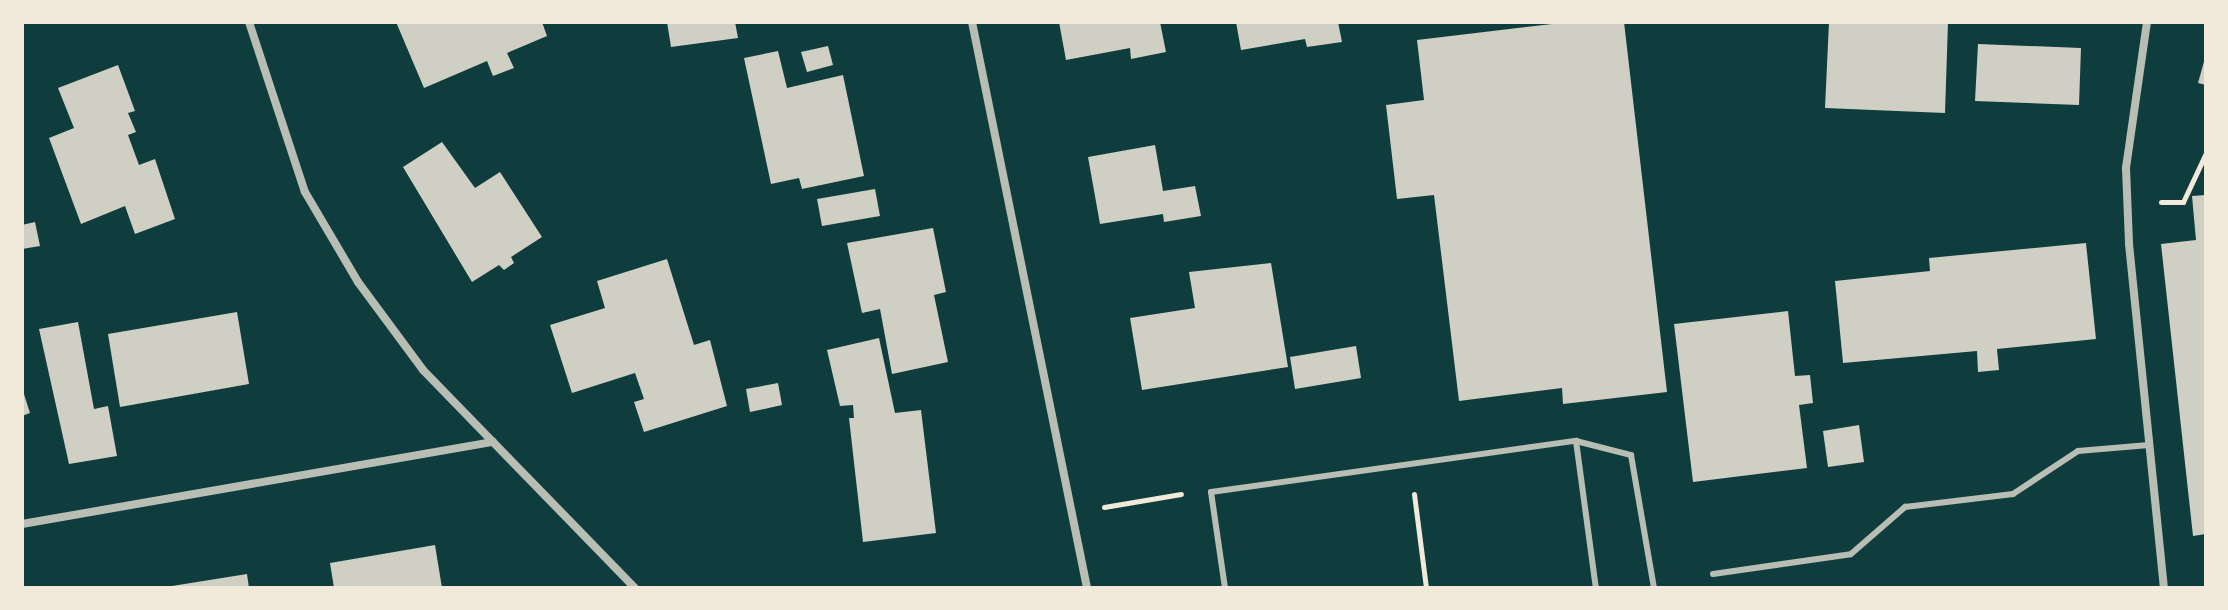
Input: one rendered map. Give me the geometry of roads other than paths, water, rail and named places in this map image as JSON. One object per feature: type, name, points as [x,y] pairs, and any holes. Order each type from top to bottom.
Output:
[{"type":"street","points":[[249,22],[305,192],[358,282],[405,345],[493,442],[635,588]]},
{"type":"street","points":[[972,22],[1087,588]]},
{"type":"street","points":[[2147,22],[2126,168],[2164,588]]},
{"type":"street","points":[[22,524],[493,442]]},
{"type":"lane","points":[[1576,441],[1596,588]]},
{"type":"lane","points":[[1225,588],[1211,492],[1576,441],[1631,455],[1654,588]]},
{"type":"lane","points":[[1713,574],[1851,554],[1905,507],[2013,494],[2078,451],[2149,445]]}]
